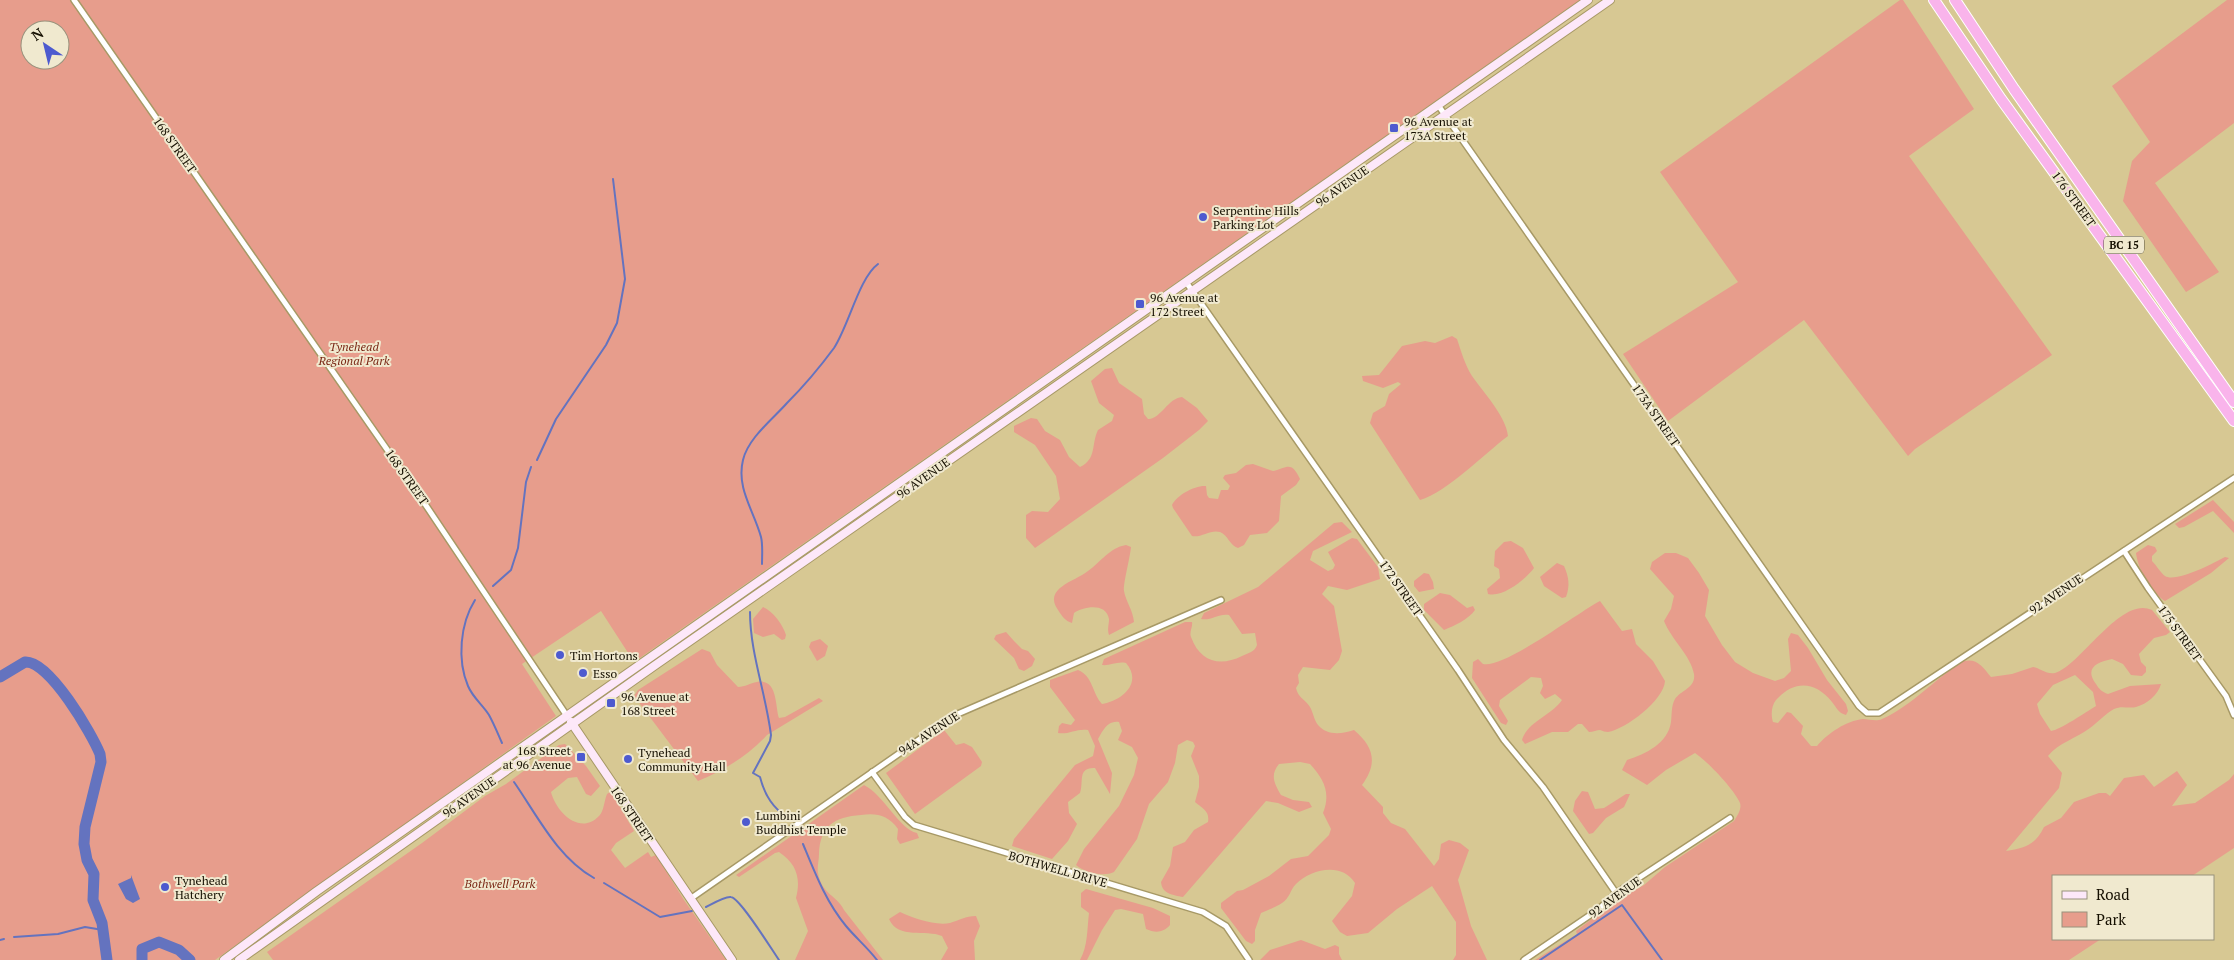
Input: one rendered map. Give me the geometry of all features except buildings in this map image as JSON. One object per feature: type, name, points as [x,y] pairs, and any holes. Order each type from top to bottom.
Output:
[{"type":"highway","name":"176 STREET","points":[[1934,0],[2001,99],[2234,422]]},
{"type":"highway","name":"176 STREET","points":[[1955,0],[2014,89],[2234,402]]},
{"type":"main road","name":"96 AVENUE","points":[[224,960],[317,891],[1588,0]]},
{"type":"main road","name":"96 AVENUE","points":[[239,960],[572,724],[1610,0]]},
{"type":"main road","name":"168 STREET","points":[[567,716],[732,960]]},
{"type":"street","name":"168 STREET","points":[[74,0],[425,504],[567,716]]},
{"type":"street","name":"173A STREET","points":[[1438,106],[1840,680],[1863,710],[1872,715],[1879,713]]},
{"type":"street","name":"172 STREET","points":[[1186,282],[1458,670],[1504,740],[1543,787],[1616,893]]},
{"type":"street","name":"92 AVENUE","points":[[1879,713],[2234,478]]},
{"type":"street","name":"175 STREET","points":[[2124,550],[2148,588],[2226,696],[2234,715]]},
{"type":"street","name":"94A AVENUE","points":[[690,899],[958,713],[1221,600]]},
{"type":"street","name":"BOTHWELL DRIVE","points":[[872,772],[898,809],[914,825],[1203,912],[1226,926],[1249,960]]},
{"type":"street","name":"92 AVENUE","points":[[1524,960],[1599,909],[1616,893],[1730,818]]},
{"type":"green space","name":"Tynehead Regional Park","points":[[0,0],[1580,0],[634,662],[601,611],[522,664],[556,716],[215,960],[0,960]]},
{"type":"green space","points":[[1900,0],[1903,0],[1974,109],[1909,156],[2052,355],[1915,449],[1908,456],[1804,320],[1668,421],[1623,354],[1738,282],[1660,172]]},
{"type":"green space","points":[[2227,0],[2234,0],[2234,123],[2155,183],[2219,272],[2186,292],[2123,201],[2132,161],[2150,142],[2112,86]]},
{"type":"green space","points":[[1452,336],[1457,339],[1465,363],[1472,376],[1499,412],[1508,436],[1442,489],[1420,500],[1370,423],[1373,413],[1385,406],[1389,394],[1401,384],[1398,382],[1383,388],[1363,381],[1362,376],[1379,375],[1402,346],[1425,341],[1435,343]]},
{"type":"green space","points":[[1112,368],[1119,383],[1142,399],[1144,414],[1148,419],[1156,416],[1172,401],[1182,397],[1197,408],[1208,421],[1163,458],[1035,548],[1026,538],[1026,515],[1032,511],[1048,512],[1060,499],[1056,476],[1035,445],[1014,432],[1014,426],[1031,418],[1037,419],[1045,431],[1060,440],[1069,457],[1080,467],[1089,460],[1098,430],[1112,421],[1114,415],[1099,403],[1091,381],[1105,369]]},
{"type":"green space","points":[[1253,464],[1273,471],[1291,467],[1300,479],[1296,485],[1281,496],[1279,521],[1267,533],[1250,535],[1244,545],[1238,548],[1225,535],[1217,531],[1192,536],[1173,508],[1174,501],[1187,491],[1202,486],[1206,486],[1209,498],[1218,499],[1221,490],[1228,490],[1230,486],[1223,478],[1225,475],[1236,473],[1246,465]]},
{"type":"green space","points":[[2213,500],[2234,522],[2234,533],[2213,511],[2184,527],[2179,528],[2175,524]]},
{"type":"green space","points":[[1342,522],[1352,532],[1313,551],[1310,560],[1328,571],[1333,569],[1335,565],[1328,552],[1352,538],[1357,539],[1378,567],[1380,579],[1347,590],[1328,586],[1322,594],[1334,606],[1342,651],[1339,660],[1330,670],[1303,667],[1298,675],[1299,683],[1296,688],[1300,696],[1310,707],[1317,723],[1322,729],[1335,733],[1354,730],[1361,736],[1370,749],[1372,756],[1370,770],[1362,785],[1383,807],[1383,813],[1391,823],[1405,829],[1434,866],[1439,859],[1441,844],[1449,840],[1460,843],[1469,850],[1458,880],[1471,926],[1487,960],[1453,960],[1456,955],[1456,922],[1432,886],[1397,909],[1368,933],[1347,936],[1340,932],[1332,921],[1352,896],[1355,883],[1349,876],[1335,870],[1318,872],[1302,879],[1294,886],[1285,901],[1261,913],[1255,930],[1255,941],[1252,944],[1246,941],[1221,908],[1221,903],[1237,891],[1243,890],[1269,876],[1291,859],[1308,856],[1329,835],[1331,829],[1323,813],[1326,799],[1325,787],[1319,775],[1310,764],[1300,762],[1279,764],[1276,768],[1274,779],[1281,795],[1293,800],[1309,802],[1312,807],[1299,812],[1278,803],[1266,801],[1183,897],[1172,895],[1163,889],[1161,882],[1170,866],[1173,847],[1185,842],[1194,830],[1208,822],[1208,815],[1205,810],[1195,802],[1199,787],[1199,776],[1191,756],[1195,746],[1193,742],[1187,740],[1178,745],[1175,763],[1168,782],[1149,804],[1137,839],[1114,872],[1105,874],[1095,873],[1084,870],[1076,865],[1084,849],[1119,806],[1134,775],[1138,758],[1132,747],[1118,740],[1122,731],[1119,722],[1109,724],[1098,739],[1112,773],[1110,794],[1095,768],[1089,768],[1083,773],[1080,793],[1068,802],[1069,813],[1077,824],[1068,841],[1052,859],[1012,846],[1014,839],[1075,765],[1093,756],[1095,746],[1088,730],[1058,733],[1059,726],[1062,723],[1071,725],[1075,720],[1050,687],[1050,680],[1078,670],[1090,680],[1102,704],[1117,699],[1128,690],[1131,684],[1131,670],[1126,663],[1102,665],[1104,659],[1185,622],[1192,622],[1191,635],[1195,645],[1205,657],[1212,660],[1226,661],[1251,652],[1257,645],[1255,633],[1242,634],[1229,615],[1201,619],[1204,613],[1258,587],[1334,523]]},
{"type":"green space","points":[[1511,541],[1523,548],[1534,568],[1514,587],[1500,593],[1488,594],[1487,589],[1500,578],[1499,569],[1494,566],[1495,551],[1504,542]]},
{"type":"green space","points":[[1126,545],[1131,547],[1124,591],[1134,622],[1109,635],[1109,619],[1107,614],[1104,610],[1094,607],[1074,613],[1072,623],[1066,620],[1054,602],[1054,596],[1057,591],[1088,571],[1110,552]]},
{"type":"green space","points":[[2148,545],[2155,547],[2157,551],[2152,556],[2152,561],[2163,575],[2170,577],[2186,575],[2225,557],[2229,558],[2211,573],[2165,601],[2150,586],[2137,560],[2136,553]]},
{"type":"green space","points":[[1665,553],[1676,553],[1688,558],[1709,590],[1705,616],[1722,645],[1735,662],[1753,673],[1775,681],[1784,678],[1791,671],[1788,639],[1791,633],[1798,635],[1827,680],[1846,704],[1848,711],[1846,715],[1841,713],[1825,695],[1812,687],[1797,686],[1783,693],[1773,705],[1773,722],[1778,723],[1787,712],[1791,713],[1803,726],[1801,734],[1811,746],[1817,746],[1832,732],[1850,722],[1863,719],[1880,720],[1893,713],[1964,661],[1976,662],[1991,677],[2012,674],[2033,667],[2049,673],[2055,673],[2077,658],[2115,621],[2127,612],[2140,608],[2152,610],[2170,632],[2154,638],[2139,654],[2141,662],[2146,667],[2146,672],[2142,676],[2131,675],[2123,664],[2112,659],[2097,664],[2091,674],[2098,687],[2108,694],[2130,686],[2161,684],[2157,692],[2152,699],[2140,706],[2114,709],[2085,732],[2052,751],[2048,756],[2062,773],[2059,788],[2006,851],[2030,844],[2038,838],[2044,827],[2061,818],[2074,802],[2099,793],[2106,793],[2110,796],[2124,778],[2144,775],[2154,787],[2177,771],[2187,785],[2172,806],[2195,803],[2229,780],[2234,774],[2234,848],[2194,875],[2052,875],[2052,940],[2099,940],[2069,960],[1535,960],[1577,934],[1576,931],[1618,899],[1644,885],[1665,867],[1734,821],[1740,810],[1740,803],[1737,797],[1726,783],[1713,768],[1695,753],[1666,770],[1647,785],[1622,770],[1627,760],[1655,747],[1666,736],[1671,722],[1675,699],[1693,683],[1694,679],[1689,661],[1664,621],[1671,609],[1674,596],[1650,569],[1652,562]],"holes":[[[2075,675],[2093,692],[2096,706],[2067,724],[2051,731],[2040,714],[2037,704],[2053,685]]]},
{"type":"green space","points":[[1557,563],[1564,566],[1568,578],[1566,597],[1562,598],[1544,586],[1540,577]]},
{"type":"green space","points":[[1424,573],[1429,574],[1434,589],[1419,592],[1414,586],[1414,581]]},
{"type":"green space","points":[[1440,593],[1450,595],[1467,608],[1473,606],[1475,610],[1465,619],[1444,630],[1424,610],[1424,604]]},
{"type":"green space","points":[[1600,601],[1622,631],[1632,629],[1636,644],[1653,661],[1665,681],[1663,689],[1643,713],[1616,730],[1589,732],[1582,724],[1578,724],[1568,732],[1552,732],[1525,744],[1522,740],[1529,728],[1562,700],[1555,694],[1545,699],[1540,693],[1543,686],[1541,678],[1531,677],[1500,700],[1499,706],[1508,721],[1506,725],[1501,723],[1472,678],[1473,662],[1478,659],[1483,664],[1493,663],[1507,658],[1541,639]]},
{"type":"green space","points":[[763,607],[774,615],[780,623],[785,631],[785,639],[782,640],[774,634],[763,637],[754,633],[753,619]]},
{"type":"green space","points":[[1006,632],[1022,649],[1028,651],[1035,659],[1032,666],[1024,671],[1019,669],[1014,658],[994,639],[996,635]]},
{"type":"green space","points":[[820,639],[828,646],[825,656],[817,661],[809,647],[811,642]]},
{"type":"green space","points":[[702,649],[710,652],[717,665],[738,687],[757,682],[769,684],[774,694],[779,718],[785,717],[819,698],[823,701],[767,735],[735,762],[698,781],[634,696],[638,690]]},
{"type":"green space","points":[[944,730],[956,745],[964,743],[972,747],[982,762],[981,766],[915,814],[886,773]]},
{"type":"green space","name":"Bothwell Park","points":[[565,744],[586,766],[600,786],[591,796],[586,794],[577,777],[568,778],[551,792],[563,814],[570,819],[584,824],[592,822],[601,814],[607,794],[610,792],[634,831],[616,843],[611,850],[625,868],[648,852],[651,857],[656,855],[684,900],[726,960],[273,960],[267,952],[422,843],[485,796],[506,784],[559,745]]},
{"type":"green space","points":[[864,785],[878,796],[904,825],[917,833],[919,838],[900,844],[897,839],[898,829],[882,816],[867,814],[843,818],[830,825],[822,836],[818,873],[823,886],[838,901],[883,960],[795,960],[808,931],[796,898],[798,878],[794,867],[779,852],[739,877],[736,875]]},
{"type":"green space","points":[[1582,791],[1588,792],[1595,809],[1604,808],[1626,794],[1630,794],[1624,807],[1606,818],[1593,833],[1589,834],[1573,811],[1575,801]]},
{"type":"green space","points":[[1086,889],[1153,908],[1170,916],[1170,925],[1162,931],[1153,931],[1146,929],[1143,914],[1121,909],[1115,910],[1102,930],[1087,960],[1080,960],[1086,943],[1089,913],[1081,907],[1081,893]]},
{"type":"green space","points":[[900,912],[918,919],[944,924],[976,916],[980,926],[974,941],[975,960],[941,960],[948,948],[942,936],[899,930],[889,919]]},
{"type":"green space","points":[[1301,940],[1325,949],[1335,945],[1339,947],[1339,954],[1342,960],[1260,960],[1270,950]]},
{"type":"water","points":[[131,875],[140,899],[133,903],[126,899],[118,884],[131,878]]},
{"type":"waterway","points":[[537,460],[556,419],[606,345],[617,323],[625,279],[613,179]]},
{"type":"waterway","points":[[762,564],[761,537],[742,480],[741,470],[746,452],[755,437],[806,383],[834,348],[865,280],[878,264]]},
{"type":"waterway","points":[[493,586],[511,570],[518,548],[526,482],[531,467]]},
{"type":"waterway","points":[[475,600],[463,631],[462,665],[470,690],[489,715],[502,743]]},
{"type":"waterway","points":[[750,612],[755,658],[771,735],[770,741],[753,773],[760,777],[764,790],[774,806],[789,819]]},
{"type":"waterway","points":[[0,677],[25,662],[35,665],[46,673],[79,716],[100,754],[101,762],[85,827],[84,844],[87,860],[94,874],[93,900],[102,923],[107,960]]},
{"type":"waterway","points":[[514,782],[558,847],[569,859],[594,878]]},
{"type":"waterway","points":[[803,844],[822,887],[839,917],[877,960]]},
{"type":"waterway","points":[[604,883],[660,917],[692,911]]},
{"type":"waterway","points":[[706,907],[731,897],[748,915],[779,960]]},
{"type":"waterway","points":[[1540,960],[1622,905],[1662,960]]},
{"type":"waterway","points":[[14,937],[58,934],[85,927],[103,930]]},
{"type":"waterway","points":[[0,940],[4,939]]},
{"type":"waterway","points":[[142,960],[142,949],[159,942],[179,950],[190,960]]},
{"type":"place","name":"96 Avenue at 173A Street","points":[[1394,128]]},
{"type":"place","name":"Serpentine Hills Parking Lot","points":[[1203,217]]},
{"type":"place","name":"96 Avenue at 172 Street","points":[[1140,304]]},
{"type":"place","name":"Tim Hortons","points":[[560,655]]},
{"type":"place","name":"Esso","points":[[583,673]]},
{"type":"place","name":"96 Avenue at 168 Street","points":[[611,703]]},
{"type":"place","name":"168 Street at 96 Avenue","points":[[581,757]]},
{"type":"place","name":"Tynehead Community Hall","points":[[628,759]]},
{"type":"place","name":"Lumbini Buddhist Temple","points":[[746,822]]},
{"type":"place","name":"Tynehead Hatchery","points":[[165,887]]}]
